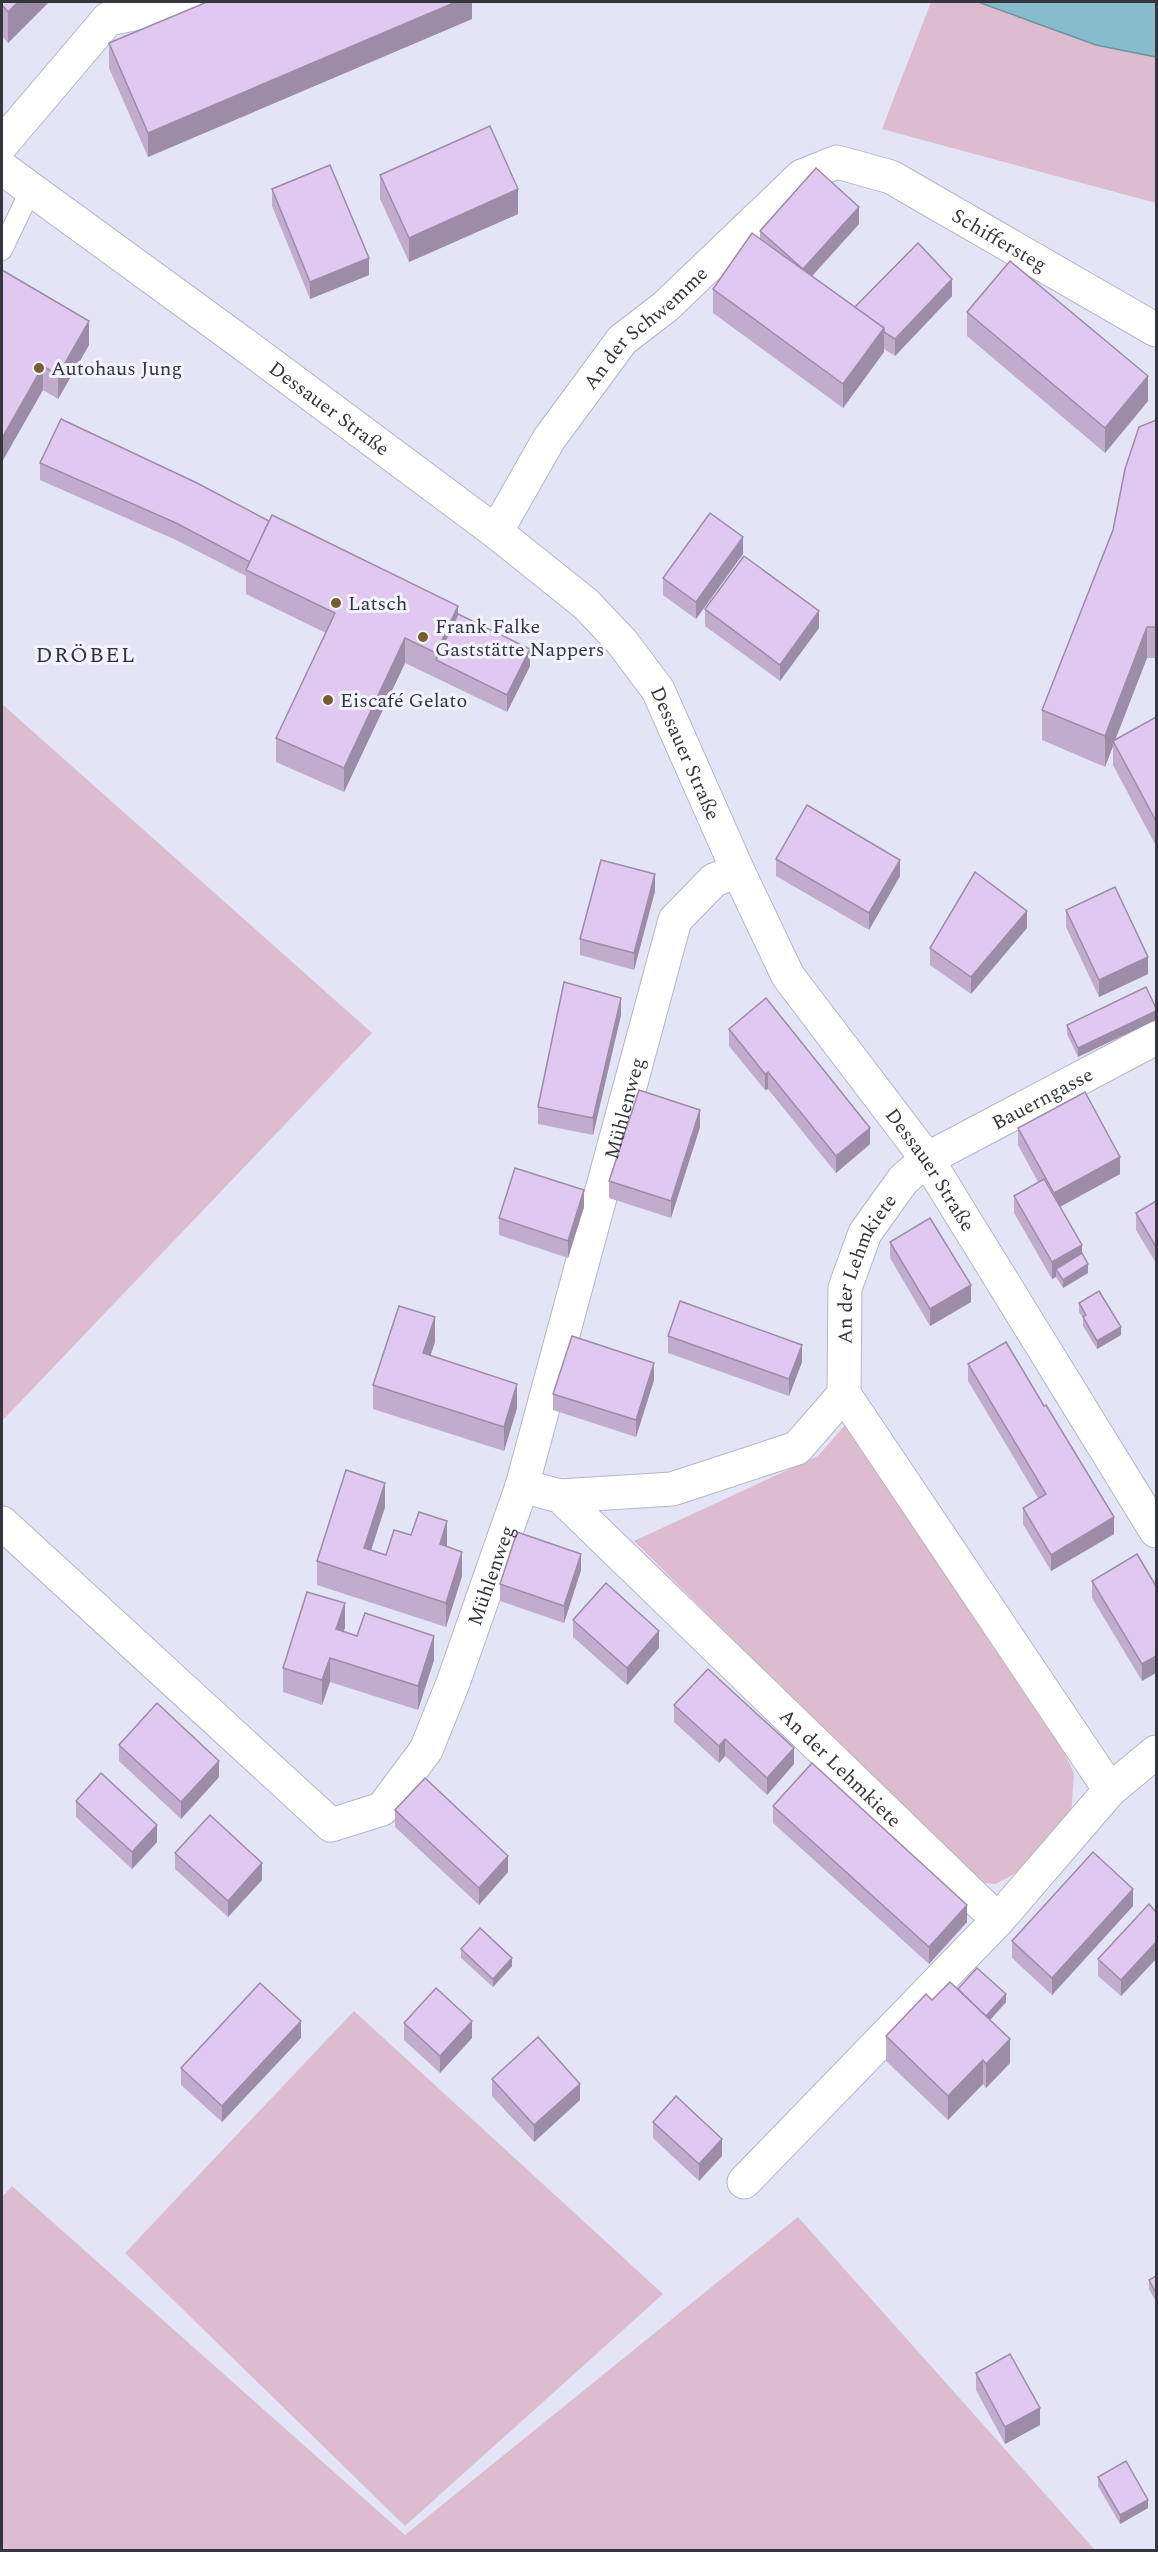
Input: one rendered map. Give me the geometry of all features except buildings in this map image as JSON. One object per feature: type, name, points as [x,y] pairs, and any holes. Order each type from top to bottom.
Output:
[{"type":"street","points":[[2,144],[103,10],[194,2]]},
{"type":"street","name":"Schiffersteg","points":[[837,162],[891,177],[1156,330]]},
{"type":"street","name":"An der Schwemme","points":[[496,532],[549,439],[622,340],[665,307],[802,176],[837,162]]},
{"type":"street","name":"Dessauer Straße","points":[[2,168],[229,333],[496,532],[586,604],[622,642],[658,690],[738,871],[788,976],[927,1159],[1156,1531]]},
{"type":"street","name":"Mühlenweg","points":[[2,1523],[331,1825],[382,1809],[426,1750],[522,1486],[675,920],[714,880],[738,871]]},
{"type":"street","name":"Bauerngasse","points":[[927,1159],[1156,1038]]},
{"type":"street","name":"An der Lehmkiete","points":[[522,1486],[560,1496],[672,1489],[797,1448],[844,1394],[845,1288],[865,1233],[903,1180],[927,1159]]},
{"type":"street","points":[[844,1394],[1110,1790]]},
{"type":"street","name":"An der Lehmkiete","points":[[560,1496],[998,1920]]},
{"type":"street","points":[[744,2182],[998,1920],[1110,1790],[1156,1752]]},
{"type":"lane","points":[[2,250],[31,189]]},
{"type":"shaded area","points":[[931,2],[978,2],[1096,45],[1156,57],[1156,203],[882,129]]},
{"type":"shaded area","points":[[2,704],[372,1033],[2,1421]]},
{"type":"shaded area","points":[[845,1425],[1049,1722],[1074,1773],[1071,1817],[1030,1866],[995,1884],[977,1882],[634,1541],[818,1456]]},
{"type":"shaded area","points":[[354,2011],[663,2294],[405,2526],[125,2253]]},
{"type":"shaded area","points":[[12,2186],[405,2535],[798,2217],[1095,2550],[2,2550],[2,2197]]},
{"type":"water","points":[[978,2],[1156,2],[1156,57],[1096,45]]},
{"type":"place","name":"Autohaus Jung","points":[[39,368]]},
{"type":"place","name":"Latsch","points":[[336,603]]},
{"type":"place","name":"Frank Falke Gaststätte Nappers","points":[[423,637]]},
{"type":"place","name":"Eiscafé Gelato","points":[[328,700]]},
{"type":"district","name":"DRÖBEL","points":[[86,654]]}]
